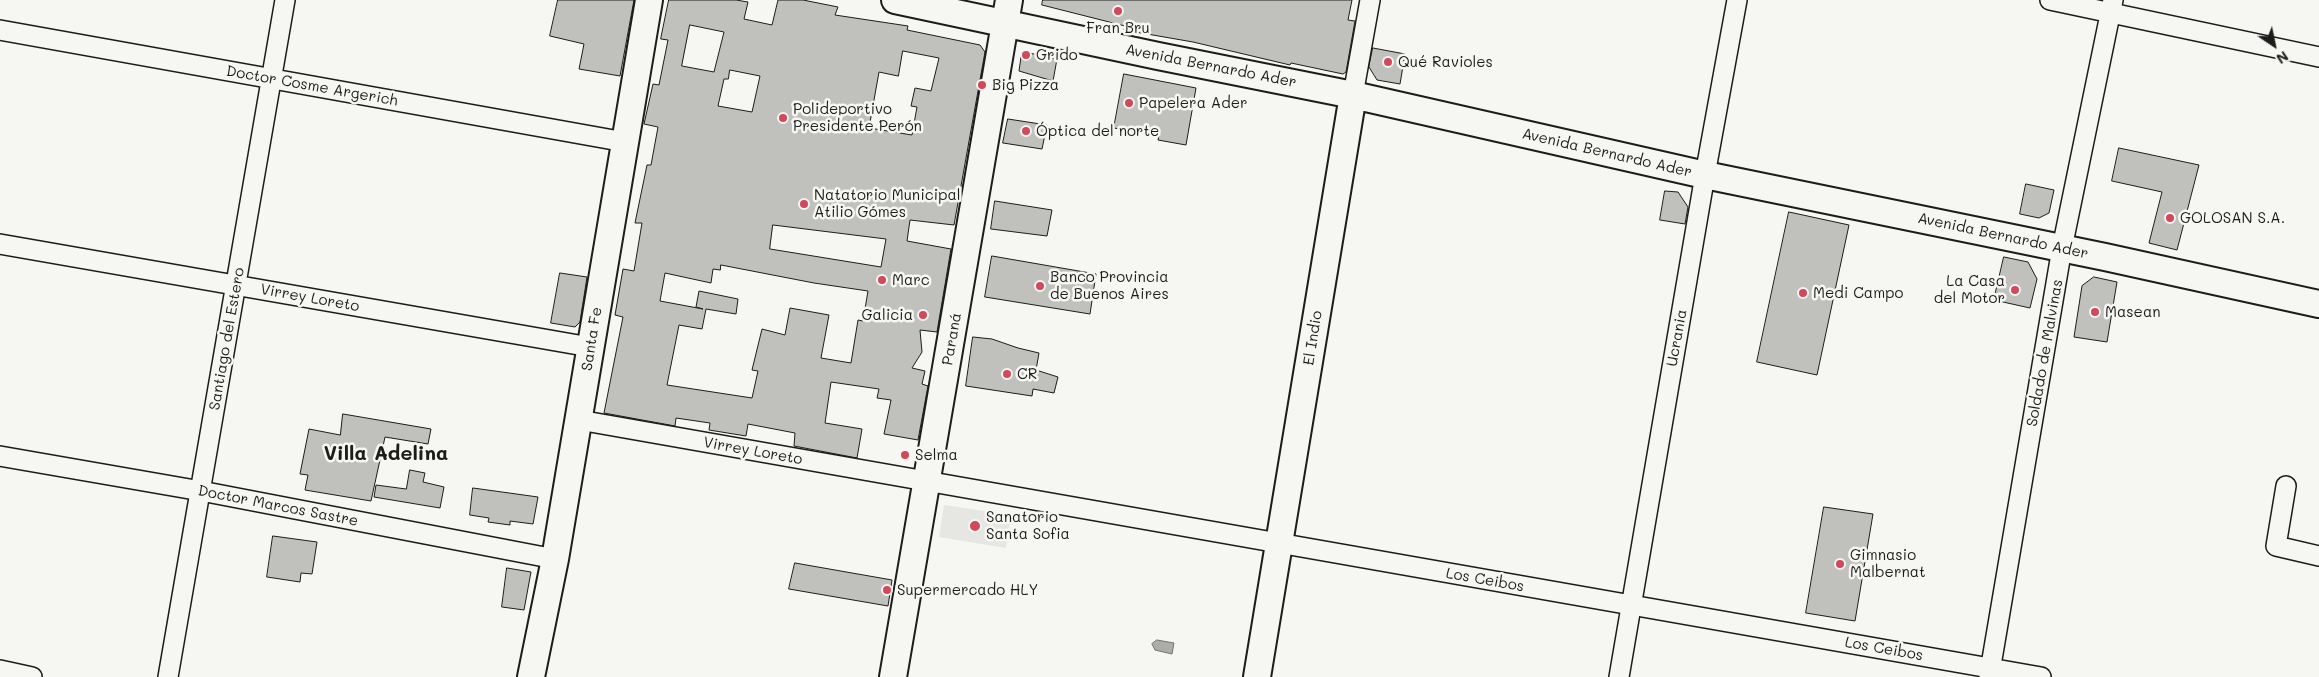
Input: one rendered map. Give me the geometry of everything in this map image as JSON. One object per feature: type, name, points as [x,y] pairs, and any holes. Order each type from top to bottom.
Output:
[{"type":"street","name":"Santiago del Estero","points":[[168,677],[285,0]]},
{"type":"street","name":"Santa Fe","points":[[531,677],[579,420],[649,0]]},
{"type":"street","name":"Avenida Bernardo Ader","points":[[895,0],[1007,12],[1353,95],[1705,175],[2062,248],[2319,304]]},
{"type":"street","name":"El Indio","points":[[1257,677],[1370,0]]},
{"type":"street","name":"Ucrania","points":[[1619,677],[1737,0]]},
{"type":"street","points":[[2050,0],[2111,6],[2319,57]]},
{"type":"street","name":"Soldado de Malvinas","points":[[1990,673],[2062,248],[2111,6]]},
{"type":"street","name":"Paraná","points":[[893,677],[928,482],[1007,12]]},
{"type":"street","name":"Doctor Cosme Argerich","points":[[0,30],[625,142]]},
{"type":"street","name":"Virrey Loreto","points":[[0,244],[590,347]]},
{"type":"street","name":"Virrey Loreto","points":[[579,420],[928,482]]},
{"type":"street","name":"Doctor Marcos Sastre","points":[[0,456],[201,491],[554,559]]},
{"type":"street","name":"Los Ceibos","points":[[928,482],[1631,605],[1990,673],[2041,677]]},
{"type":"street","points":[[2286,486],[2276,546],[2319,556]]},
{"type":"street","points":[[0,670],[32,677]]},
{"type":"shaded area","name":"Sanatorio Santa Sofia","points":[[944,505],[1011,515],[1006,548],[939,537]]},
{"type":"shaded area","points":[[1157,640],[1174,643],[1172,654],[1155,650],[1152,644]]},
{"type":"building","points":[[558,0],[634,0],[620,76],[579,69],[584,44],[550,36]]},
{"type":"building","points":[[669,0],[736,0],[748,2],[744,19],[772,25],[778,0],[803,0],[838,7],[835,15],[908,26],[907,30],[980,45],[985,52],[954,225],[910,220],[907,241],[951,249],[937,332],[920,330],[922,352],[912,368],[925,371],[922,384],[928,386],[918,440],[884,434],[891,400],[877,398],[879,389],[831,382],[825,423],[862,429],[857,458],[794,446],[795,433],[748,424],[746,436],[709,430],[710,423],[676,418],[675,426],[604,413],[623,317],[615,315],[623,269],[634,271],[642,223],[635,223],[647,165],[651,165],[658,127],[644,124],[653,84],[659,85],[668,40],[661,39]],"holes":[[[690,25],[724,32],[714,72],[682,66]],[[903,51],[939,58],[931,91],[915,88],[911,106],[917,107],[912,135],[869,128],[879,72],[898,76]],[[730,70],[760,76],[752,112],[718,106],[724,79],[728,79]],[[773,225],[886,239],[881,267],[770,249]],[[721,265],[814,283],[868,291],[863,321],[858,320],[851,363],[821,358],[829,315],[790,308],[785,335],[762,329],[752,370],[758,371],[752,398],[667,385],[679,325],[702,329],[706,309],[736,314],[738,299],[699,291],[696,307],[703,309],[660,301],[665,273],[711,283],[713,269],[720,270]]]},
{"type":"building","points":[[1043,0],[1352,0],[1348,20],[1355,21],[1346,72],[1343,74],[1291,63],[1290,65],[1193,42],[1124,30],[1125,26],[1042,5]]},
{"type":"building","name":"Qué Ravioles","points":[[1373,48],[1405,54],[1400,84],[1377,80],[1369,67]]},
{"type":"building","points":[[1029,53],[1057,59],[1053,81],[1019,71],[1021,57]]},
{"type":"building","points":[[1124,74],[1196,88],[1186,145],[1158,140],[1159,136],[1114,128]]},
{"type":"building","name":"Óptica del norte","points":[[1008,119],[1047,125],[1042,149],[1003,143]]},
{"type":"building","name":"GOLOSAN S.A.","points":[[2119,148],[2199,165],[2177,250],[2149,243],[2162,192],[2112,181]]},
{"type":"building","points":[[2026,184],[2054,190],[2049,213],[2039,218],[2020,214]]},
{"type":"building","points":[[1665,191],[1678,192],[1688,207],[1685,224],[1660,220]]},
{"type":"building","points":[[995,201],[1052,210],[1047,236],[991,229]]},
{"type":"building","name":"Medi Campo","points":[[1789,212],[1849,225],[1817,375],[1757,362]]},
{"type":"building","name":"Banco Provincia de Buenos Aires","points":[[992,256],[1096,274],[1090,314],[985,297]]},
{"type":"building","name":"La Casa del Motor","points":[[2004,257],[2028,262],[2037,279],[2030,308],[1994,300]]},
{"type":"building","points":[[560,273],[587,277],[580,322],[575,327],[551,323]]},
{"type":"building","name":"Masean","points":[[2094,277],[2117,282],[2107,342],[2074,337],[2082,286]]},
{"type":"building","name":"CR","points":[[973,337],[992,339],[1039,353],[1036,370],[1058,377],[1054,393],[1033,389],[1032,396],[966,386]]},
{"type":"building","points":[[343,414],[431,429],[428,444],[385,437],[371,501],[305,490],[308,475],[300,474],[309,429],[340,435]]},
{"type":"building","points":[[410,470],[425,473],[423,482],[444,487],[440,508],[374,497],[376,485],[406,489]]},
{"type":"building","points":[[473,488],[538,497],[533,524],[510,521],[510,525],[488,522],[489,518],[470,515]]},
{"type":"building","name":"Gimnasio Malbernat","points":[[1824,507],[1873,514],[1855,621],[1806,613]]},
{"type":"building","points":[[273,536],[317,542],[312,574],[301,573],[300,582],[267,577]]},
{"type":"building","points":[[795,563],[892,580],[888,606],[789,589]]},
{"type":"building","points":[[507,568],[531,572],[524,610],[502,607]]},
{"type":"place","name":"Fran Bru","points":[[1118,11]]},
{"type":"place","name":"Grido","points":[[1026,55]]},
{"type":"place","name":"Qué Ravioles","points":[[1388,62]]},
{"type":"place","name":"Big Pizza","points":[[982,85]]},
{"type":"place","name":"Papelera Ader","points":[[1129,103]]},
{"type":"place","name":"Polideportivo Presidente Perón","points":[[783,118]]},
{"type":"place","name":"Óptica del norte","points":[[1026,131]]},
{"type":"place","name":"Natatorio Municipal Atilio Gómes","points":[[804,204]]},
{"type":"place","name":"GOLOSAN S.A.","points":[[2170,218]]},
{"type":"place","name":"Marc","points":[[882,280]]},
{"type":"place","name":"Banco Provincia de Buenos Aires","points":[[1040,286]]},
{"type":"place","name":"La Casa del Motor","points":[[2015,290]]},
{"type":"place","name":"Medi Campo","points":[[1803,293]]},
{"type":"place","name":"Masean","points":[[2095,312]]},
{"type":"place","name":"Galicia","points":[[923,315]]},
{"type":"place","name":"CR","points":[[1007,374]]},
{"type":"place","name":"Selma","points":[[905,455]]},
{"type":"place","name":"Sanatorio Santa Sofia","points":[[975,526]]},
{"type":"place","name":"Gimnasio Malbernat","points":[[1840,564]]},
{"type":"place","name":"Supermercado HLY","points":[[887,590]]},
{"type":"district","name":"Villa Adelina","points":[[386,454]]}]
